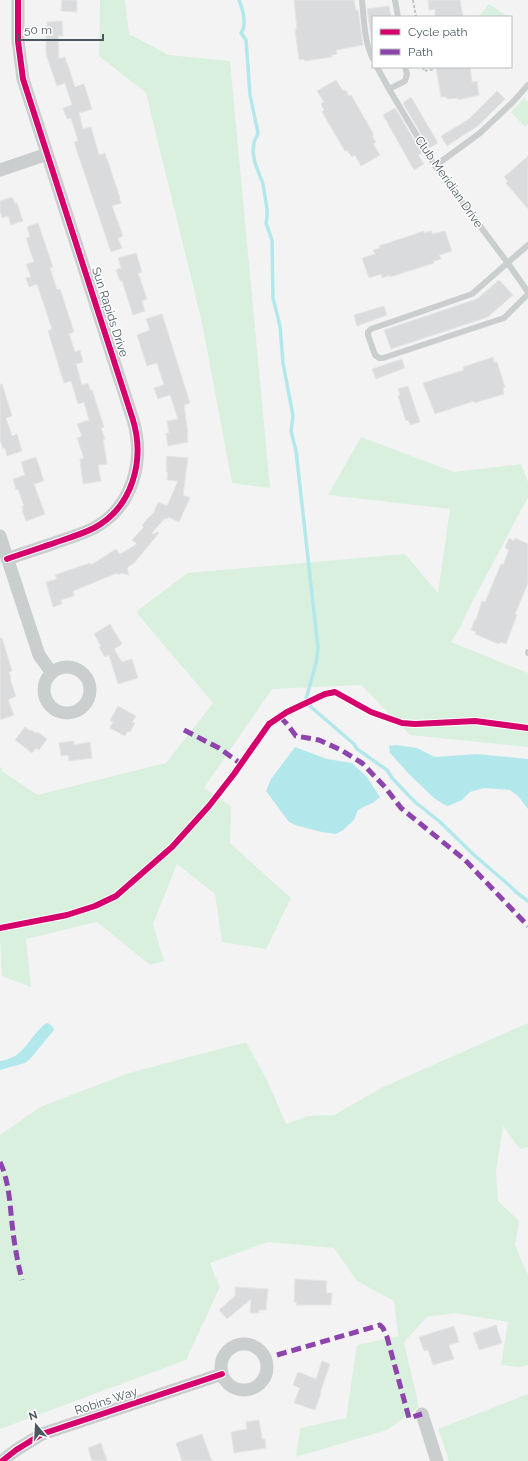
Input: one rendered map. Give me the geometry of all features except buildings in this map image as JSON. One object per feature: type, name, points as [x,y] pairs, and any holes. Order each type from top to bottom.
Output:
[{"type":"street","name":"Sun Rapids Drive","points":[[7,559],[84,533],[105,521],[128,494],[138,462],[138,441],[133,420],[23,79],[18,41],[18,0]]},
{"type":"street","points":[[0,170],[47,154]]},
{"type":"street","points":[[0,536],[38,655],[51,672]]},
{"type":"street","name":"Robins Way","points":[[2,1461],[16,1450],[42,1434],[222,1374]]},
{"type":"street","points":[[422,1414],[437,1461]]},
{"type":"lane","points":[[362,0],[366,34],[372,57]]},
{"type":"lane","points":[[395,0],[398,16]]},
{"type":"lane","name":"Club Meridian Drive","points":[[378,68],[435,166],[507,262],[528,293]]},
{"type":"lane","points":[[389,89],[404,81],[407,74],[405,68]]},
{"type":"lane","points":[[435,166],[480,133],[512,103],[528,85]]},
{"type":"lane","points":[[528,245],[472,294],[371,328],[368,335],[375,355],[379,358],[383,358],[504,318],[528,293]]},
{"type":"path","points":[[413,0],[416,16]]},
{"type":"path","points":[[423,68],[424,71],[435,69]]},
{"type":"green space","points":[[100,0],[125,0],[129,34],[169,55],[230,61],[270,488],[232,483],[202,323],[146,93],[99,56]]},
{"type":"green space","points":[[489,4],[507,16],[479,16]]},
{"type":"green space","points":[[524,98],[528,102],[528,124],[525,127],[511,112]]},
{"type":"green space","points":[[361,437],[454,472],[521,464],[528,482],[528,497],[461,626],[451,642],[528,673],[528,747],[410,735],[361,685],[272,689],[204,788],[231,806],[230,843],[291,898],[266,949],[222,942],[215,894],[177,864],[153,924],[164,961],[150,965],[97,922],[26,939],[31,987],[2,976],[0,939],[0,766],[3,772],[38,795],[166,763],[213,703],[136,612],[187,573],[405,554],[438,593],[450,509],[328,495]]},
{"type":"green space","points":[[528,1023],[528,1147],[520,1149],[503,1126],[496,1172],[498,1201],[519,1221],[515,1245],[528,1275],[528,1365],[519,1367],[501,1365],[508,1322],[455,1313],[427,1317],[404,1342],[419,1407],[387,1430],[296,1457],[300,1428],[346,1418],[357,1345],[398,1336],[394,1301],[357,1281],[334,1248],[268,1242],[210,1263],[220,1287],[186,1360],[0,1429],[0,1135],[40,1107],[129,1073],[246,1042],[267,1080],[286,1124],[308,1116],[334,1115],[383,1087]]},
{"type":"green space","points":[[528,1394],[528,1461],[449,1461],[438,1429]]},
{"type":"water","points":[[396,745],[417,748],[435,757],[477,754],[528,759],[528,809],[518,796],[510,790],[484,788],[470,792],[462,800],[448,806],[443,804],[434,798],[409,774],[390,753],[389,746]]},
{"type":"water","points":[[295,747],[327,759],[352,763],[367,777],[380,797],[374,802],[358,810],[354,820],[336,834],[298,826],[289,822],[266,791],[271,779]]},
{"type":"water","points":[[48,1023],[54,1030],[30,1059],[25,1063],[0,1070],[0,1061],[18,1054],[41,1027]]},
{"type":"waterway","points":[[239,0],[244,21],[244,26],[241,33],[246,40],[250,95],[258,133],[254,142],[253,152],[255,163],[263,184],[267,209],[266,223],[272,240],[273,298],[280,326],[283,363],[293,416],[291,431],[296,451],[318,648],[316,663],[306,699],[311,707],[354,744],[357,749],[387,770],[392,778],[415,802],[439,821],[473,854],[528,901]]},
{"type":"marked path","points":[[280,717],[296,736],[319,740],[341,750],[362,763],[385,787],[401,808],[465,860],[528,926]]},
{"type":"marked path","points":[[184,730],[219,748],[241,764]]},
{"type":"marked path","points":[[0,1162],[8,1187],[15,1244],[22,1280]]},
{"type":"marked path","points":[[277,1355],[380,1325],[387,1337],[409,1418],[422,1414]]},
{"type":"cycle path","points":[[7,559],[85,532],[107,519],[118,508],[127,495],[133,481],[137,451],[133,420],[23,79],[18,41],[18,0]]},
{"type":"cycle path","points":[[0,928],[67,915],[95,906],[116,896],[172,847],[209,806],[234,774],[269,724],[287,712],[325,694],[335,692],[371,712],[402,723],[415,724],[475,721],[528,728]]},
{"type":"cycle path","points":[[2,1461],[16,1450],[42,1434],[222,1374]]}]
